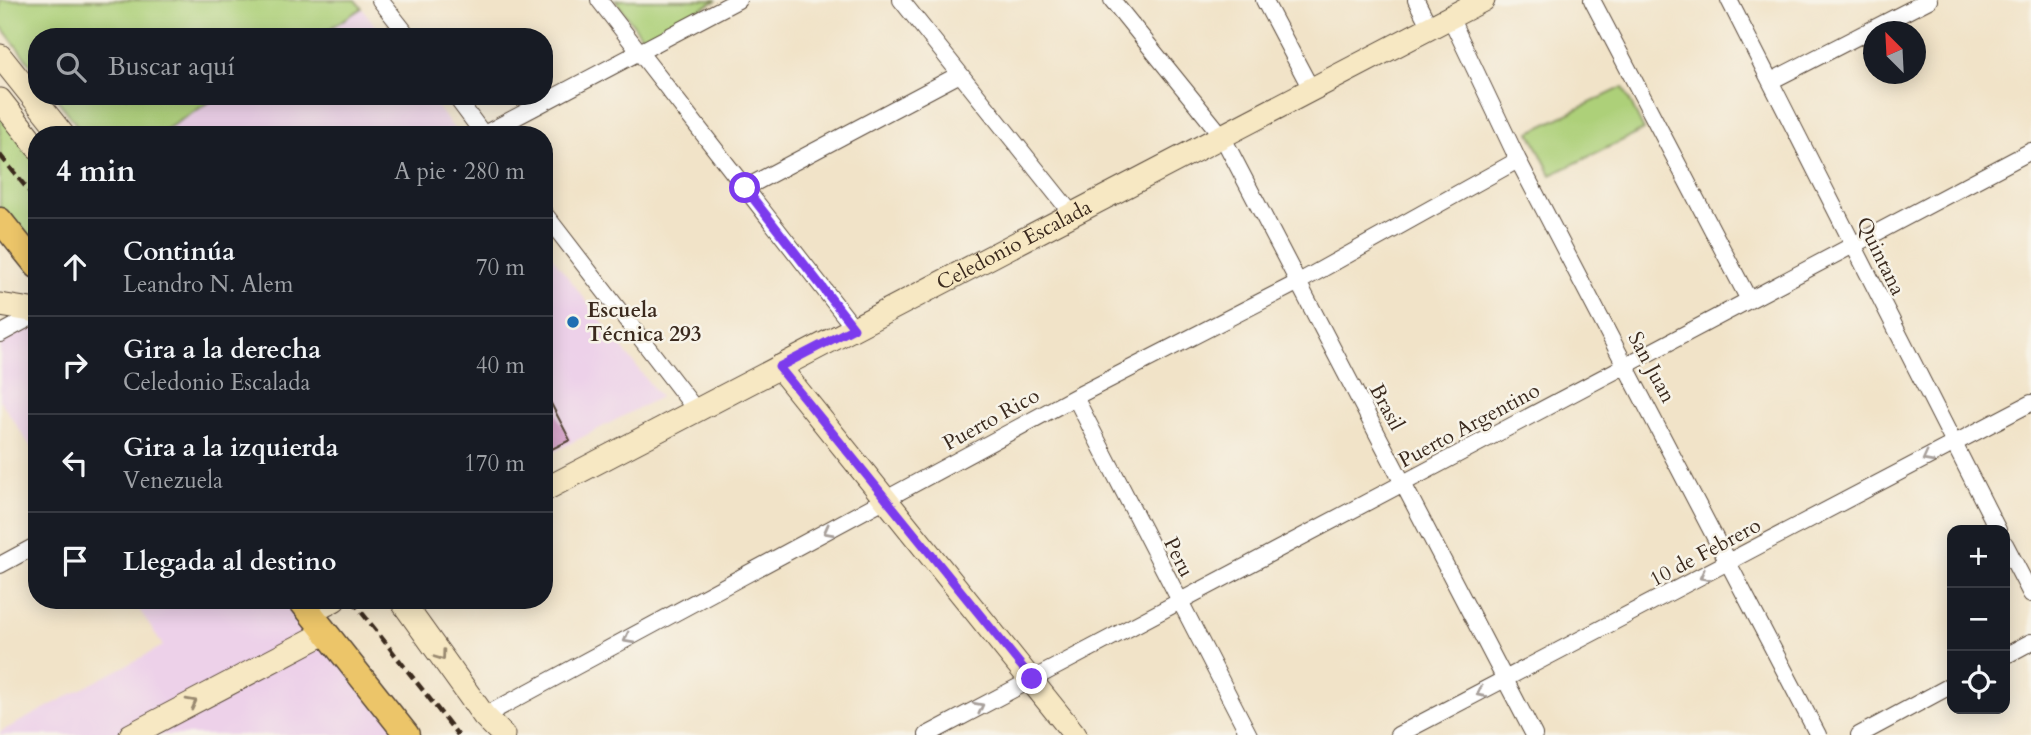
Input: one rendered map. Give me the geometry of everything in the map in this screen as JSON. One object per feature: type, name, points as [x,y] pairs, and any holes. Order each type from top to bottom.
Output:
[{"type":"main road","name":"Celedonio Escalada","points":[[553,485],[1483,0]]},
{"type":"main road","points":[[0,56],[28,92]]},
{"type":"main road","points":[[0,100],[28,135]]},
{"type":"main road","points":[[38,105],[55,126]]},
{"type":"main road","points":[[0,220],[28,255]]},
{"type":"main road","points":[[0,289],[28,294]]},
{"type":"main road","points":[[0,305],[28,310]]},
{"type":"main road","points":[[779,367],[888,499],[1075,735]]},
{"type":"main road","points":[[307,609],[407,735]]},
{"type":"main road","points":[[407,609],[484,716],[503,735]]},
{"type":"main road","points":[[131,735],[168,727],[325,633]]},
{"type":"street","points":[[380,0],[402,28]]},
{"type":"street","points":[[599,0],[854,328]]},
{"type":"street","points":[[553,97],[738,0]]},
{"type":"street","points":[[901,0],[1072,214]]},
{"type":"street","name":"Brasil","points":[[1112,0],[1222,136],[1534,735]]},
{"type":"street","points":[[1264,0],[1311,89]]},
{"type":"street","name":"San Juan","points":[[1416,0],[1440,23],[1518,160],[1627,364],[1818,735]]},
{"type":"street","points":[[1592,0],[1749,300]]},
{"type":"street","name":"Quintana","points":[[1729,0],[1995,525]]},
{"type":"street","points":[[1771,81],[1929,0]]},
{"type":"street","points":[[745,188],[960,74]]},
{"type":"street","points":[[462,105],[478,126]]},
{"type":"street","points":[[499,126],[539,105]]},
{"type":"street","name":"Puerto Argentino","points":[[926,735],[2031,151]]},
{"type":"street","name":"Puerto Rico","points":[[484,716],[1074,397],[1297,282],[1518,160]]},
{"type":"street","points":[[553,225],[696,411]]},
{"type":"street","points":[[0,334],[28,317]]},
{"type":"street","name":"Peru","points":[[1074,397],[1177,601],[1249,735]]},
{"type":"street","name":"10 de Febrero","points":[[1398,735],[1506,681],[2031,403]]},
{"type":"street","points":[[0,565],[28,550]]},
{"type":"street","points":[[2010,554],[2031,594]]},
{"type":"street","points":[[2010,653],[2031,642]]},
{"type":"street","points":[[1859,735],[1947,688]]},
{"type":"shaded area","points":[[362,8],[377,28],[330,28]]},
{"type":"shaded area","points":[[205,105],[436,105],[452,126],[171,126]]},
{"type":"shaded area","name":"Escuela Técnica 293","points":[[553,258],[660,397],[553,452]]},
{"type":"shaded area","points":[[28,318],[28,442],[0,400],[0,333]]},
{"type":"shaded area","points":[[139,609],[310,609],[410,735],[0,735],[0,732],[163,646]]},
{"type":"green space","points":[[0,0],[355,0],[362,8],[330,28],[28,28],[28,61],[0,25]]},
{"type":"green space","points":[[615,0],[717,0],[644,39]]},
{"type":"green space","points":[[1623,87],[1644,130],[1551,175],[1530,132]]},
{"type":"green space","points":[[0,100],[28,136],[28,255],[0,220]]},
{"type":"green space","points":[[62,105],[205,105],[171,126],[77,126]]},
{"type":"building","points":[[553,407],[570,440],[553,448]]},
{"type":"railway","points":[[0,155],[28,190]]},
{"type":"railway","points":[[359,609],[458,735]]},
{"type":"place","name":"Escuela Técnica 293","points":[[573,322]]},
{"type":"route","points":[[745,188],[854,328],[779,367],[1032,679]]}]
